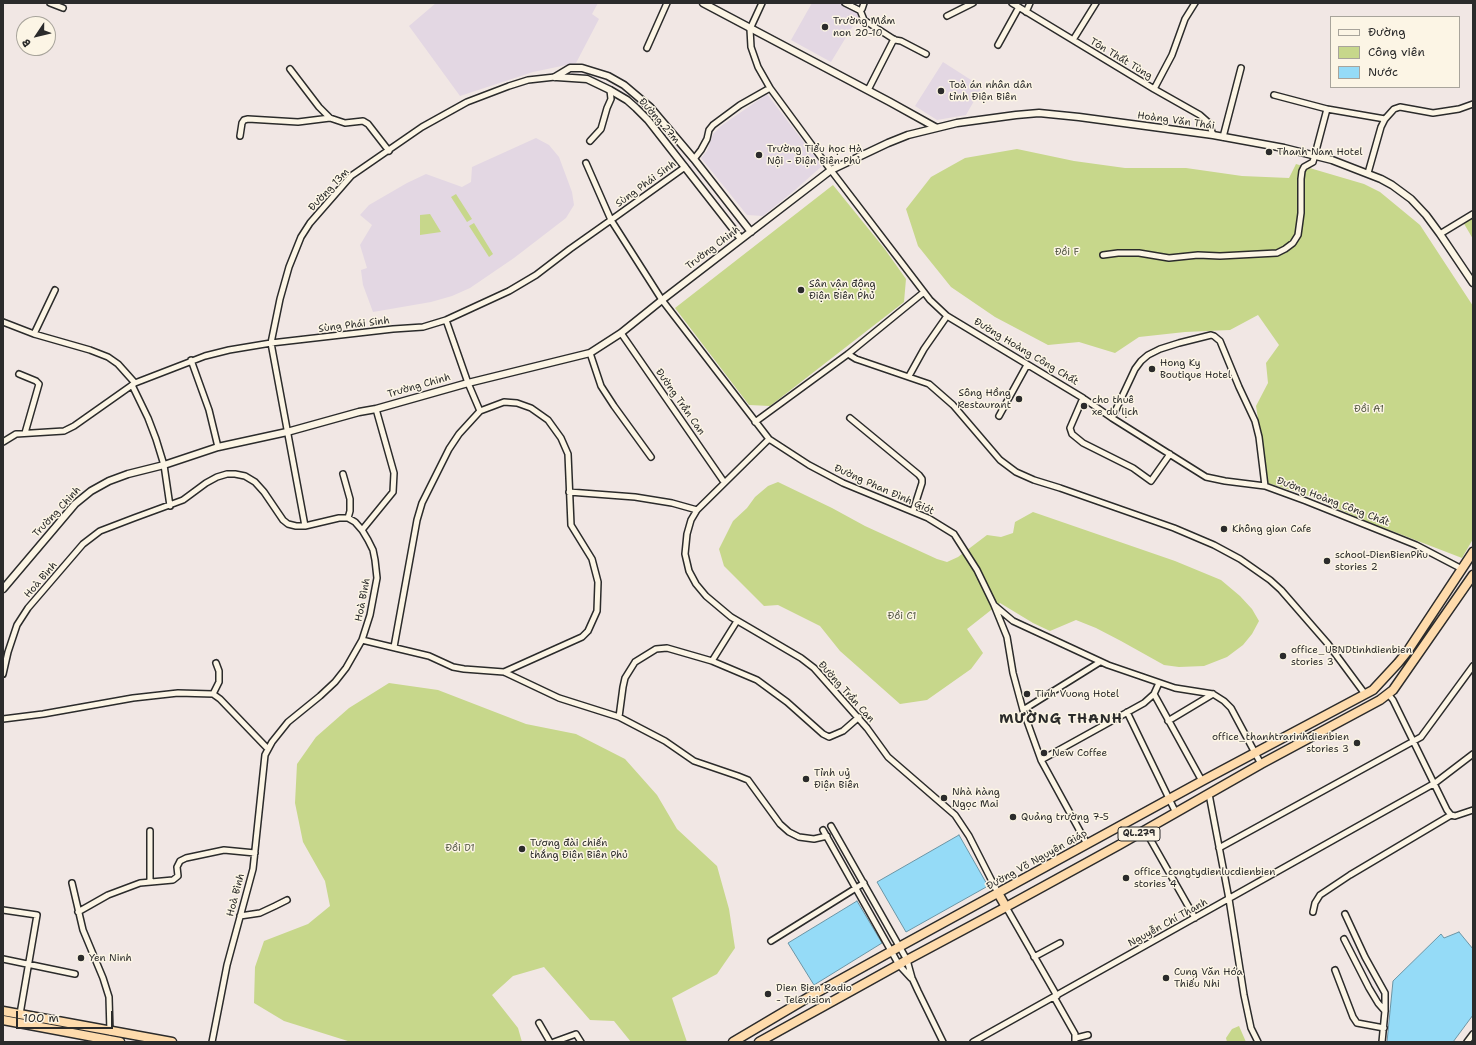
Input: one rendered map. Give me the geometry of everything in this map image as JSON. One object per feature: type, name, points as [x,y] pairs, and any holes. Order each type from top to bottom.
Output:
[{"type":"highway","name":"Đường Võ Nguyên Giáp","points":[[733,1042],[809,997],[1168,799],[1372,690],[1398,664],[1473,552]]},
{"type":"highway","points":[[1462,569],[1473,575]]},
{"type":"highway","name":"QL.279","points":[[759,1042],[1176,813],[1261,764],[1380,700],[1393,690],[1408,670],[1473,575]]},
{"type":"highway","points":[[1304,726],[1310,738]]},
{"type":"highway","points":[[1202,781],[1209,794]]},
{"type":"highway","points":[[998,893],[1006,907]]},
{"type":"highway","points":[[3,1011],[172,1042]]},
{"type":"highway","points":[[3,1020],[95,1040],[120,1042]]},
{"type":"street","points":[[50,3],[63,8]]},
{"type":"street","points":[[647,48],[667,3]]},
{"type":"street","points":[[703,3],[868,90],[936,128]]},
{"type":"street","points":[[750,29],[762,3]]},
{"type":"street","points":[[845,3],[860,10],[864,20],[894,39],[926,54]]},
{"type":"street","points":[[860,10],[862,9],[864,3]]},
{"type":"street","points":[[946,16],[973,3]]},
{"type":"street","name":"Tôn Thất Tùng","points":[[1012,3],[1154,89],[1200,115],[1209,123],[1214,136]]},
{"type":"street","points":[[1026,12],[1030,3]]},
{"type":"street","points":[[1073,40],[1096,3]]},
{"type":"street","points":[[1154,89],[1172,55],[1193,3]]},
{"type":"street","points":[[998,44],[1019,7]]},
{"type":"street","name":"Đường Hoàng Công Chất","points":[[750,29],[752,47],[758,67],[770,88],[930,300],[947,316],[1083,398],[1206,477],[1264,486],[1306,501],[1416,545],[1462,569]]},
{"type":"street","points":[[868,90],[894,39]]},
{"type":"street","name":"Đường 27m","points":[[555,77],[570,68],[582,68],[608,76],[624,85],[650,107],[694,159],[751,232]]},
{"type":"street","points":[[1223,137],[1240,68]]},
{"type":"street","points":[[290,69],[319,107],[330,118]]},
{"type":"street","name":"Đường 27m","points":[[555,77],[587,79],[610,90],[626,100],[644,116],[741,239]]},
{"type":"street","name":"Đường 13m","points":[[305,526],[271,343],[285,280],[301,237],[310,223],[351,176],[389,151],[422,126],[466,102],[528,80],[555,77]]},
{"type":"street","points":[[685,167],[701,150],[709,130],[713,125],[740,105],[770,88]]},
{"type":"street","points":[[590,142],[601,129],[611,99],[610,90]]},
{"type":"street","points":[[1274,95],[1327,110],[1385,119]]},
{"type":"street","points":[[1368,173],[1378,134],[1385,119],[1396,108],[1433,113],[1459,109],[1473,104]]},
{"type":"street","points":[[1103,255],[1139,252],[1169,258],[1198,255],[1225,256],[1277,253],[1285,249],[1293,243],[1298,235],[1301,202],[1301,179],[1304,167],[1313,162],[1327,110]]},
{"type":"street","name":"Hoàng Văn Thái","points":[[831,170],[888,143],[936,128],[982,118],[1039,114],[1079,117],[1223,137],[1284,148],[1332,160],[1368,173],[1392,185],[1411,200],[1426,215],[1473,283]]},
{"type":"street","points":[[240,136],[242,123],[244,120],[248,119],[304,122],[322,118],[330,118],[345,122],[366,122],[389,151]]},
{"type":"street","name":"Đường Phan Đình Giót","points":[[586,163],[611,220],[662,300],[769,439],[809,465],[843,483],[913,511],[928,518],[954,534],[977,570],[994,605],[1007,637],[1013,672],[1023,710],[1042,760],[1087,844]]},
{"type":"street","name":"Sùng Phái Sinh","points":[[3,442],[16,434],[64,431],[134,384],[191,360],[229,350],[271,343],[423,327],[446,320],[509,291],[536,275],[685,167]]},
{"type":"street","name":"Trường Chinh","points":[[3,589],[75,504],[91,490],[109,481],[218,447],[288,432],[468,383],[590,353],[621,333],[831,170]]},
{"type":"street","points":[[708,197],[718,189]]},
{"type":"street","points":[[1440,234],[1473,214]]},
{"type":"street","points":[[34,334],[56,290]]},
{"type":"street","points":[[755,422],[848,354],[924,292]]},
{"type":"street","points":[[909,376],[921,354],[947,316]]},
{"type":"street","points":[[446,320],[468,383],[480,411]]},
{"type":"street","points":[[3,322],[34,334],[90,350],[108,357],[118,364],[134,384],[156,439],[164,465],[170,506]]},
{"type":"street","name":"Đường Trần Can","points":[[621,333],[724,482]]},
{"type":"street","points":[[1112,418],[1135,369],[1148,355],[1178,343],[1211,335],[1214,336],[1220,341],[1255,421],[1259,437],[1264,486]]},
{"type":"street","points":[[590,353],[601,386],[651,457]]},
{"type":"street","points":[[848,354],[856,359],[929,384],[940,392],[953,405],[1000,460],[1016,472],[1034,480],[1174,528],[1240,558],[1281,590],[1328,644],[1365,694]]},
{"type":"street","points":[[191,360],[209,410],[218,447]]},
{"type":"street","points":[[999,416],[1027,364]]},
{"type":"street","points":[[20,374],[36,381],[39,384],[25,434]]},
{"type":"street","points":[[1083,398],[1070,428],[1072,434],[1083,443],[1132,468],[1151,481],[1170,454]]},
{"type":"street","points":[[394,647],[417,520],[422,503],[449,449],[459,434],[480,411],[504,402],[517,403],[531,408],[548,420],[561,438],[568,454],[571,524],[592,559],[596,570],[598,582],[597,611],[588,631],[582,637],[504,672]]},
{"type":"street","points":[[362,530],[393,492],[394,473],[376,409]]},
{"type":"street","points":[[850,418],[922,479],[913,511]]},
{"type":"street","points":[[3,435],[11,436]]},
{"type":"street","name":"Đường Trần Can","points":[[769,439],[697,510],[687,534],[685,554],[689,571],[696,584],[706,596],[737,621],[790,651],[814,668],[859,717],[888,757],[955,815],[969,836],[998,893]]},
{"type":"street","name":"Hoà Bình","points":[[3,674],[8,652],[17,625],[28,608],[83,544],[100,531],[183,500],[217,477],[227,474],[235,474],[245,476],[255,482],[264,492],[283,520],[288,524],[305,526],[339,518],[348,518],[355,522],[362,530],[373,550],[377,578],[370,615],[362,640],[346,668],[335,682],[320,696],[288,722],[279,732],[265,755],[253,869],[227,965],[212,1042]]},
{"type":"street","points":[[343,474],[350,499],[350,511],[348,518]]},
{"type":"street","points":[[569,492],[635,497],[672,503],[697,510]]},
{"type":"street","points":[[994,605],[1014,620],[1100,662],[1175,688],[1212,694],[1224,701],[1231,708],[1261,764]]},
{"type":"street","points":[[712,661],[737,621]]},
{"type":"street","points":[[362,640],[429,656],[453,667],[504,672],[559,698],[619,716],[665,740],[694,761],[748,780],[780,824],[788,832],[799,837],[814,839],[827,836]]},
{"type":"street","points":[[619,716],[625,678],[635,662],[656,649],[667,648],[712,661],[757,680],[787,702],[823,734],[829,736],[843,731],[859,717]]},
{"type":"street","points":[[1023,710],[1100,662]]},
{"type":"street","points":[[213,694],[220,682],[219,671],[216,663]]},
{"type":"street","points":[[1219,848],[1421,738],[1473,666]]},
{"type":"street","points":[[1042,760],[1144,703],[1154,694],[1159,683]]},
{"type":"street","points":[[3,719],[43,714],[133,698],[178,693],[213,694],[220,699],[268,749]]},
{"type":"street","points":[[1154,694],[1202,781]]},
{"type":"street","points":[[1168,721],[1212,694]]},
{"type":"street","points":[[1388,694],[1393,700],[1447,810],[1451,815]]},
{"type":"street","points":[[1127,712],[1176,813]]},
{"type":"street","name":"Nguyễn Chí Thanh","points":[[973,1042],[1435,783],[1473,754]]},
{"type":"street","points":[[1209,794],[1229,899],[1244,995],[1251,1028],[1258,1042]]},
{"type":"street","points":[[1313,912],[1315,903],[1320,895],[1350,875],[1451,815],[1461,814],[1473,810]]},
{"type":"street","points":[[831,826],[864,883],[896,949],[899,965],[912,978]]},
{"type":"street","points":[[823,830],[857,888],[896,949],[907,960],[912,978],[943,1042]]},
{"type":"street","points":[[1145,830],[1195,918]]},
{"type":"street","points":[[150,831],[150,882]]},
{"type":"street","points":[[78,912],[108,894],[140,883],[174,880],[178,876],[177,867],[180,861],[186,858],[224,850],[255,853]]},
{"type":"street","points":[[72,883],[82,930],[103,978],[109,997],[110,1031],[108,1040]]},
{"type":"street","points":[[771,941],[864,883]]},
{"type":"street","points":[[240,916],[260,913],[287,900]]},
{"type":"street","points":[[1006,907],[1056,996],[1076,1040],[1088,1035]]},
{"type":"street","points":[[3,910],[37,915],[20,1014]]},
{"type":"street","points":[[1345,914],[1365,957],[1385,993],[1382,1042]]},
{"type":"street","points":[[1344,939],[1369,988],[1385,1011]]},
{"type":"street","points":[[1034,957],[1060,943]]},
{"type":"street","points":[[3,959],[74,974]]},
{"type":"street","points":[[1335,970],[1353,1017],[1357,1023],[1384,1028]]},
{"type":"street","points":[[539,1023],[550,1042]]},
{"type":"street","points":[[95,1040],[98,1028]]},
{"type":"street","points":[[554,1042],[576,1034],[581,1042]]},
{"type":"street","points":[[1467,1042],[1473,1034]]},
{"type":"shaded area","points":[[436,3],[598,3],[592,14],[599,19],[576,63],[533,72],[460,96],[409,26]]},
{"type":"shaded area","name":"Trường Mầm non 20-10","points":[[812,3],[841,3],[860,14],[831,62],[791,40]]},
{"type":"shaded area","points":[[943,62],[982,87],[966,115],[937,120],[915,106]]},
{"type":"shaded area","name":"Trường Tiểu học Hà Nội - Điện Biên Phủ","points":[[767,94],[822,166],[763,216],[747,215],[701,158],[707,151],[713,134],[721,126]]},
{"type":"shaded area","points":[[536,138],[549,145],[559,157],[572,192],[574,205],[566,218],[514,258],[470,288],[452,296],[431,302],[373,312],[363,285],[361,270],[367,268],[360,245],[372,225],[360,215],[369,205],[426,174],[462,187],[471,182],[472,167]]},
{"type":"green space","points":[[1017,149],[1074,161],[1125,168],[1186,168],[1242,176],[1289,178],[1296,164],[1364,184],[1380,192],[1420,225],[1473,306],[1473,539],[1462,558],[1366,521],[1309,496],[1268,483],[1256,406],[1268,383],[1266,363],[1279,345],[1258,315],[1230,330],[1185,332],[1139,337],[1115,353],[1079,342],[1048,345],[995,317],[951,287],[918,246],[906,209],[931,177],[965,158]]},
{"type":"green space","name":"Sân vận động Điện Biên Phủ","points":[[833,185],[884,248],[906,279],[904,302],[770,406],[749,405],[675,308]]},
{"type":"green space","points":[[456,194],[472,219],[467,222],[451,197]]},
{"type":"green space","points":[[430,214],[441,232],[420,235],[420,215]]},
{"type":"green space","points":[[1473,217],[1473,239],[1463,222]]},
{"type":"green space","points":[[474,223],[493,254],[489,257],[469,226]]},
{"type":"green space","name":"Đồi C1","points":[[778,482],[865,526],[937,559],[947,562],[958,557],[987,535],[1001,537],[1013,533],[1015,522],[1033,512],[1175,561],[1221,580],[1240,596],[1252,609],[1259,621],[1252,634],[1243,645],[1227,657],[1204,666],[1179,667],[1164,665],[1096,628],[1076,620],[1050,631],[1033,623],[1000,603],[967,629],[983,653],[971,669],[927,700],[900,704],[840,651],[820,626],[778,605],[764,606],[724,566],[719,549],[733,521],[747,508],[755,497],[768,486]]},
{"type":"green space","name":"Đồi D1","points":[[389,683],[438,690],[526,724],[576,734],[625,759],[657,795],[677,829],[717,866],[729,909],[735,948],[717,974],[672,998],[687,1042],[631,1042],[614,1021],[590,1020],[544,967],[513,976],[492,995],[518,1028],[522,1042],[351,1042],[284,1021],[254,1003],[255,967],[264,941],[308,924],[330,906],[325,881],[303,842],[295,803],[297,764],[316,737],[349,708]]},
{"type":"green space","points":[[1239,1026],[1246,1042],[1227,1042],[1226,1038],[1232,1029]]},
{"type":"water","points":[[959,835],[988,886],[906,932],[877,882]]},
{"type":"water","points":[[857,901],[882,943],[814,985],[788,943]]},
{"type":"water","points":[[1459,932],[1473,949],[1473,1015],[1453,1042],[1387,1042],[1393,981],[1441,934],[1444,938]]},
{"type":"place","name":"Trường Mầm non 20-10","points":[[825,27]]},
{"type":"place","name":"Toà án nhân dân tỉnh Điện Biên","points":[[941,91]]},
{"type":"place","name":"Thanh Nam Hotel","points":[[1269,152]]},
{"type":"place","name":"Trường Tiểu học Hà Nội - Điện Biên Phủ","points":[[759,155]]},
{"type":"place","name":"Sân vận động Điện Biên Phủ","points":[[801,290]]},
{"type":"place","name":"Hong Ky Boutique Hotel","points":[[1152,369]]},
{"type":"place","name":"Sông Hồng Restaurant","points":[[1019,399]]},
{"type":"place","name":"cho thuê xe du lịch","points":[[1084,406]]},
{"type":"place","name":"Không gian Cafe","points":[[1224,529]]},
{"type":"place","name":"school-DienBienPhu stories 2","points":[[1327,561]]},
{"type":"place","name":"office_UBNDtinhdienbien stories 3","points":[[1283,656]]},
{"type":"place","name":"Tinh Vuong Hotel","points":[[1027,694]]},
{"type":"place","name":"office_thanhtrarinhdienbien stories 3","points":[[1357,743]]},
{"type":"place","name":"New Coffee","points":[[1044,753]]},
{"type":"place","name":"Tỉnh uỷ Điện Biên","points":[[806,779]]},
{"type":"place","name":"Nhà hàng Ngọc Mai","points":[[944,798]]},
{"type":"place","name":"Quảng trường 7-5","points":[[1013,817]]},
{"type":"place","name":"Tượng đài chiến thắng Điện Biên Phủ","points":[[522,849]]},
{"type":"place","name":"office_congtydienlucdienbien stories 4","points":[[1126,878]]},
{"type":"place","name":"Yen Ninh","points":[[81,958]]},
{"type":"place","name":"Cung Văn Hóa Thiếu Nhi","points":[[1166,978]]},
{"type":"place","name":"Dien Bien Radio - Television","points":[[768,994]]},
{"type":"district","name":"MƯỜNG THANH","points":[[1061,719]]},
{"type":"park label","name":"Đồi F","points":[[1067,252]]},
{"type":"park label","name":"Đồi A1","points":[[1369,409]]}]
